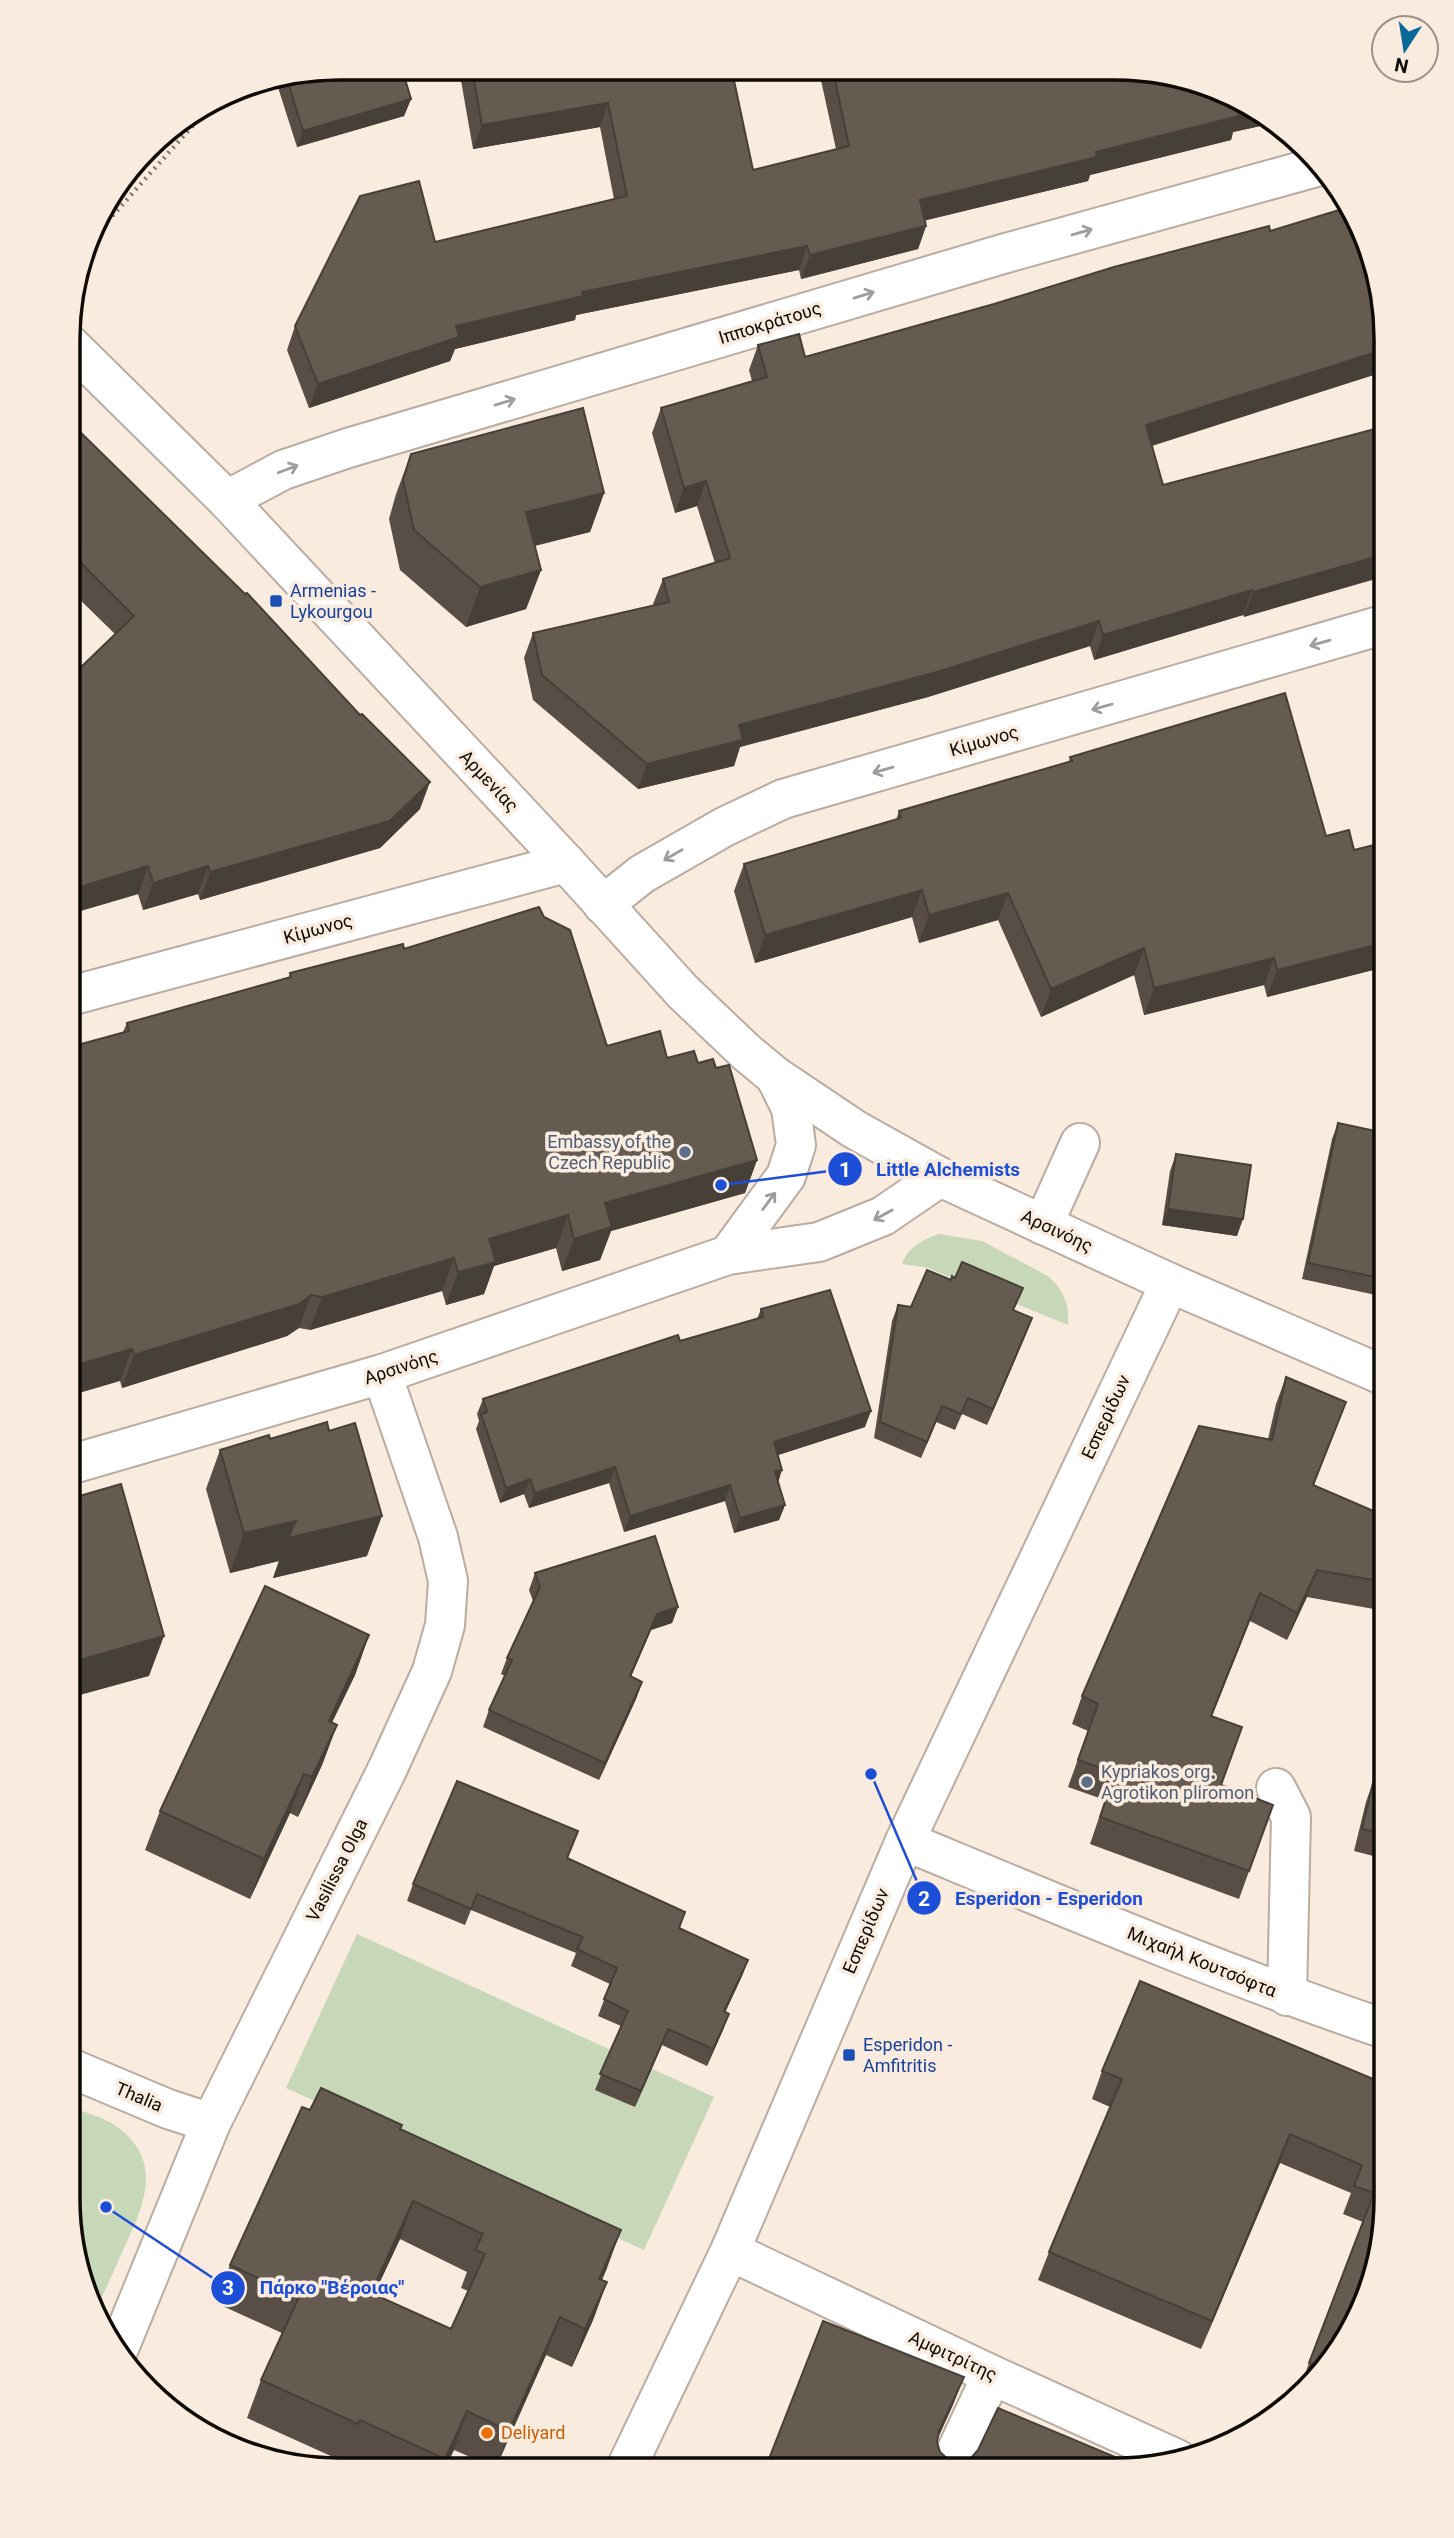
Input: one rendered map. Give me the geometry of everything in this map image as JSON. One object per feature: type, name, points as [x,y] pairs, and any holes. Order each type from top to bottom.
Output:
[{"type":"street","name":"Ιπποκράτους","points":[[227,500],[283,470],[348,448],[993,257],[1309,169]]},
{"type":"street","name":"Αρμενίας","points":[[80,354],[227,500],[683,992],[775,1076],[854,1129],[940,1177]]},
{"type":"street","name":"Κίμωνος","points":[[603,905],[642,873],[724,827],[783,799],[1374,627]]},
{"type":"street","name":"Κίμωνος","points":[[80,993],[566,863]]},
{"type":"street","points":[[728,1255],[786,1176],[796,1145],[791,1108],[775,1076]]},
{"type":"street","points":[[1043,1225],[1080,1143]]},
{"type":"street","name":"Αρσινόης","points":[[80,1462],[382,1374],[728,1255],[819,1242],[883,1216],[940,1177],[1170,1283],[1374,1372]]},
{"type":"street","name":"Εσπερίδων","points":[[631,2458],[730,2251],[905,1840],[1170,1283]]},
{"type":"street","name":"Vasilissa Olga","points":[[122,2340],[211,2123],[387,1770],[432,1671],[446,1625],[448,1581],[438,1537],[382,1374]]},
{"type":"street","points":[[1276,1788],[1291,1816],[1287,1996]]},
{"type":"street","name":"Μιχαήλ Κουτσόφτα","points":[[905,1840],[1188,1958],[1374,2025]]},
{"type":"street","name":"Thalia","points":[[80,2072],[168,2109],[211,2123]]},
{"type":"street","name":"Αμφιτρίτης","points":[[730,2251],[1164,2453]]},
{"type":"street","points":[[953,2458],[992,2375]]},
{"type":"path","points":[[111,217],[192,126]]},
{"type":"green space","points":[[940,1234],[982,1241],[1048,1276],[1058,1286],[1064,1298],[1068,1325],[928,1268],[902,1264],[917,1244]]},
{"type":"green space","points":[[357,1934],[714,2097],[644,2250],[286,2088]]},
{"type":"green space","points":[[80,2110],[113,2124],[129,2137],[140,2152],[146,2182],[132,2231],[101,2300],[89,2266],[81,2216]]},
{"type":"building","points":[[339,80],[405,80],[411,99],[303,131],[289,85]]},
{"type":"building","points":[[474,80],[734,80],[753,170],[849,146],[835,80],[1132,81],[1165,85],[1198,94],[1238,112],[1239,116],[1096,152],[1097,157],[920,200],[926,226],[810,255],[807,246],[582,292],[583,296],[456,326],[459,337],[318,384],[295,326],[360,196],[419,181],[435,242],[627,196],[608,103],[482,125]]},
{"type":"building","points":[[1339,210],[1354,240],[1365,272],[1373,322],[1374,353],[1146,425],[1163,485],[1374,429],[1374,557],[1253,592],[1252,590],[1103,635],[1099,621],[937,672],[739,725],[743,740],[647,764],[542,675],[533,633],[669,602],[663,579],[730,558],[706,481],[684,488],[661,408],[767,377],[758,345],[799,334],[805,357],[1114,267],[1269,226],[1270,231]]},
{"type":"building","points":[[583,408],[604,493],[526,512],[541,570],[480,587],[414,530],[403,480],[411,454]]},
{"type":"building","points":[[80,432],[245,594],[247,593],[360,715],[362,714],[430,782],[390,821],[210,872],[208,866],[153,883],[148,866],[80,887],[80,668],[134,616],[80,562]]},
{"type":"building","points":[[1285,693],[1326,836],[1349,830],[1354,850],[1374,845],[1374,945],[1277,970],[1274,958],[1154,988],[1144,948],[1051,989],[1008,893],[929,915],[922,890],[765,935],[744,864],[901,818],[899,811],[1072,761],[1070,757]]},
{"type":"building","points":[[539,907],[544,917],[570,930],[607,1046],[660,1031],[667,1058],[694,1051],[698,1063],[713,1059],[716,1068],[729,1065],[757,1160],[605,1203],[612,1227],[574,1239],[568,1215],[489,1239],[496,1262],[458,1272],[454,1258],[322,1297],[311,1295],[299,1304],[134,1355],[132,1349],[80,1364],[80,1044],[129,1031],[127,1023],[291,977],[290,973],[403,944],[404,949]]},
{"type":"building","points":[[1338,1123],[1374,1131],[1374,1277],[1308,1263]]},
{"type":"building","points":[[1176,1154],[1251,1165],[1243,1219],[1168,1209]]},
{"type":"building","points":[[962,1262],[1023,1288],[1013,1310],[1032,1318],[993,1409],[968,1398],[961,1414],[942,1406],[927,1442],[880,1422],[898,1305],[911,1307],[927,1270],[951,1280],[952,1276],[955,1278]]},
{"type":"building","points":[[830,1290],[871,1411],[774,1442],[782,1470],[775,1472],[785,1505],[740,1518],[730,1485],[630,1516],[615,1467],[535,1493],[530,1479],[506,1488],[481,1414],[487,1412],[483,1399],[678,1335],[680,1341],[763,1317],[761,1309]]},
{"type":"building","points":[[1286,1377],[1346,1402],[1313,1485],[1374,1511],[1374,1580],[1317,1570],[1297,1613],[1260,1593],[1211,1716],[1242,1727],[1221,1785],[1273,1805],[1249,1871],[1100,1817],[1115,1773],[1078,1760],[1098,1704],[1082,1696],[1199,1426],[1272,1440]]},
{"type":"building","points":[[327,1422],[329,1431],[355,1423],[382,1516],[288,1538],[296,1521],[244,1533],[220,1450],[269,1435],[270,1439]]},
{"type":"building","points":[[121,1484],[164,1636],[80,1660],[80,1496]]},
{"type":"building","points":[[655,1536],[678,1607],[657,1614],[630,1676],[642,1682],[605,1763],[489,1710],[512,1660],[507,1658],[540,1587],[535,1573]]},
{"type":"building","points":[[265,1586],[369,1635],[329,1721],[337,1725],[312,1777],[304,1774],[264,1859],[160,1811]]},
{"type":"building","points":[[1374,1779],[1374,1832],[1362,1829]]},
{"type":"building","points":[[457,1781],[578,1831],[567,1858],[685,1912],[679,1928],[748,1960],[724,2011],[729,2014],[713,2049],[668,2029],[641,2091],[600,2074],[628,2011],[604,1999],[617,1968],[577,1949],[583,1937],[477,1894],[471,1909],[413,1884]]},
{"type":"building","points":[[1140,1981],[1373,2079],[1374,2077],[1374,2193],[1354,2186],[1362,2165],[1290,2134],[1212,2321],[1049,2252],[1122,2079],[1102,2071]]},
{"type":"building","points":[[321,2088],[402,2125],[400,2129],[621,2230],[599,2279],[607,2282],[585,2329],[560,2317],[509,2431],[467,2411],[445,2458],[443,2458],[360,2420],[358,2424],[261,2380],[299,2297],[230,2265],[302,2107],[310,2110]],"holes":[[[413,2201],[483,2234],[475,2250],[485,2254],[451,2329],[371,2293]]]},
{"type":"building","points":[[1374,2193],[1369,2249],[1354,2298],[1330,2343],[1313,2364],[1309,2363]]},
{"type":"building","points":[[823,2321],[964,2377],[939,2431],[937,2442],[940,2452],[947,2458],[769,2458]]},
{"type":"building","points":[[998,2408],[1117,2458],[971,2458],[978,2450]]},
{"type":"place","name":"Armenias - Lykourgou","points":[[276,601]]},
{"type":"place","name":"Embassy of the Czech Republic","points":[[685,1152]]},
{"type":"place","name":"Little Alchemists","points":[[721,1185]]},
{"type":"place","name":"Esperidon - Esperidon","points":[[871,1774]]},
{"type":"place","name":"Kypriakos org. Agrotikon pliromon","points":[[1087,1782]]},
{"type":"place","name":"Esperidon - Amfitritis","points":[[849,2055]]},
{"type":"place","name":"Πάρκο \"Βέροιας\"","points":[[106,2207]]},
{"type":"place","name":"Deliyard","points":[[487,2433]]}]
